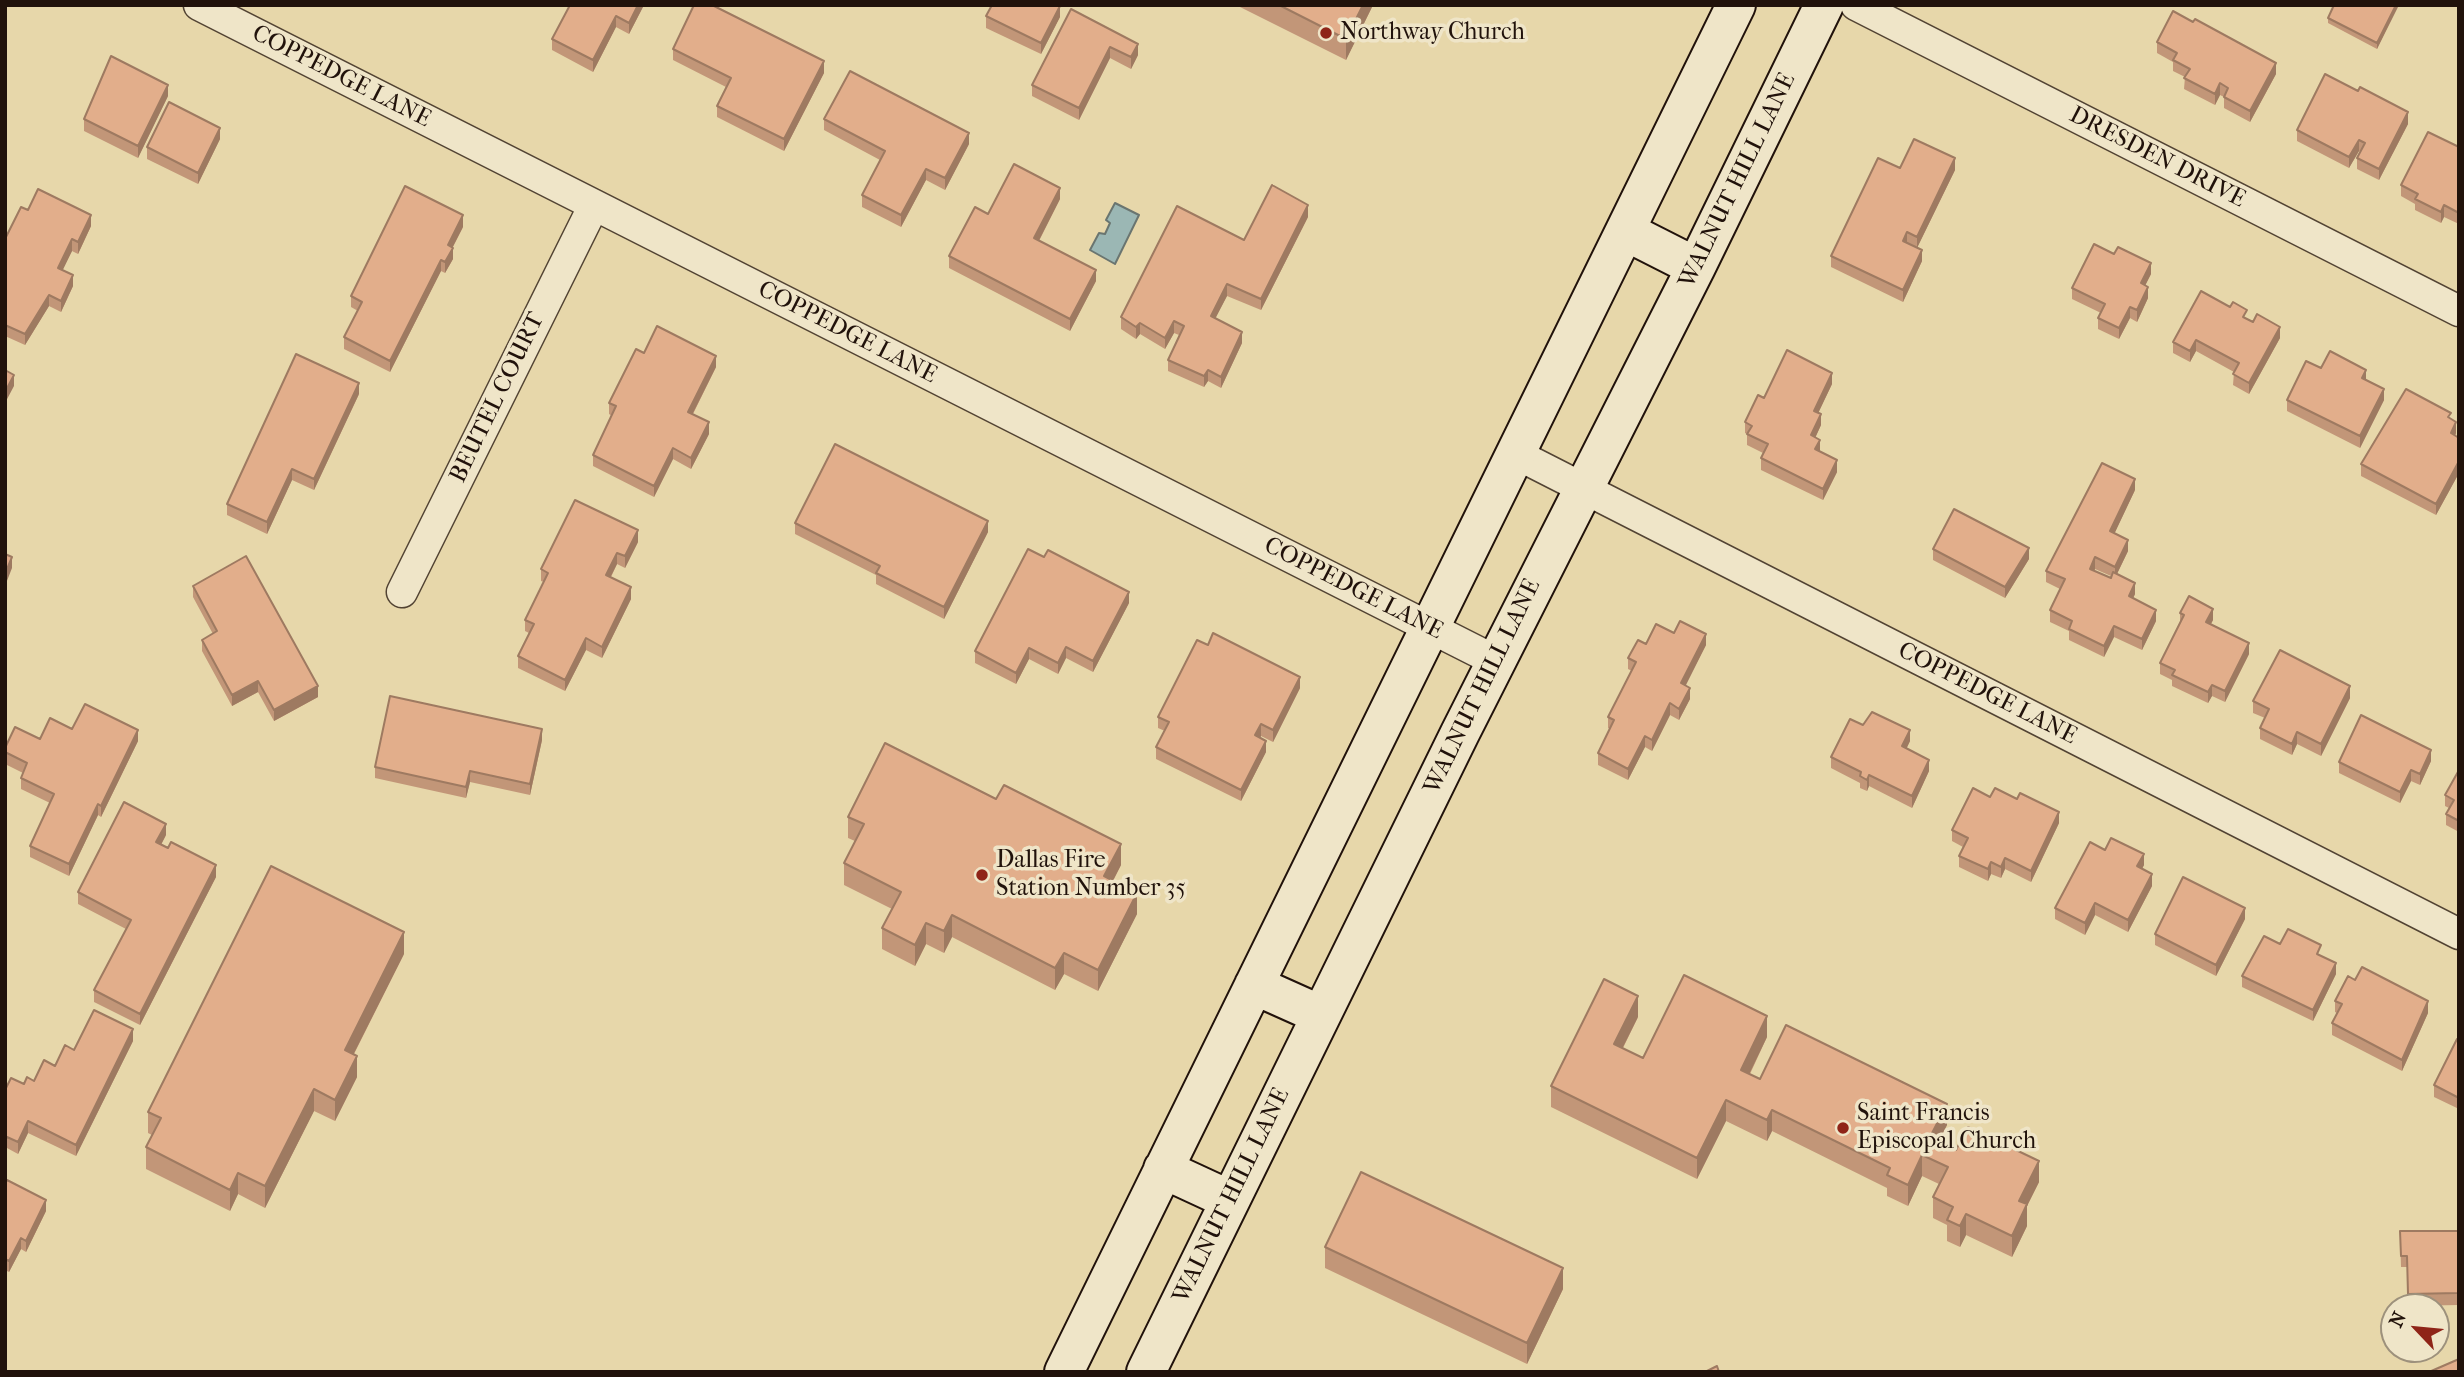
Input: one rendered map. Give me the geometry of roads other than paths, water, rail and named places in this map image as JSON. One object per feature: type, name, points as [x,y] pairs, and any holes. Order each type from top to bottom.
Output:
[{"type":"main road","points":[[1064,1372],[1736,5]]},
{"type":"main road","name":"WALNUT HILL LANE","points":[[1146,1372],[1496,661],[1696,267],[1824,5]]},
{"type":"main road","points":[[1625,231],[1696,267]]},
{"type":"main road","points":[[1254,985],[1321,1015]]},
{"type":"main road","points":[[1163,1169],[1230,1200]]},
{"type":"street","name":"COPPEDGE LANE","points":[[199,5],[1496,661]]},
{"type":"street","name":"DRESDEN DRIVE","points":[[1856,5],[2459,312]]},
{"type":"street","name":"BEUTEL COURT","points":[[402,592],[594,205]]},
{"type":"street","name":"COPPEDGE LANE","points":[[1516,454],[2459,934]]},
{"type":"water","points":[[1115,203],[1139,215],[1115,264],[1090,250],[1099,233],[1105,234],[1110,223],[1106,220]]},
{"type":"place","name":"Northway Church","points":[[1326,33]]},
{"type":"place","name":"Dallas Fire Station Number 35","points":[[982,875]]},
{"type":"place","name":"Saint Francis Episcopal Church","points":[[1843,1128]]}]
